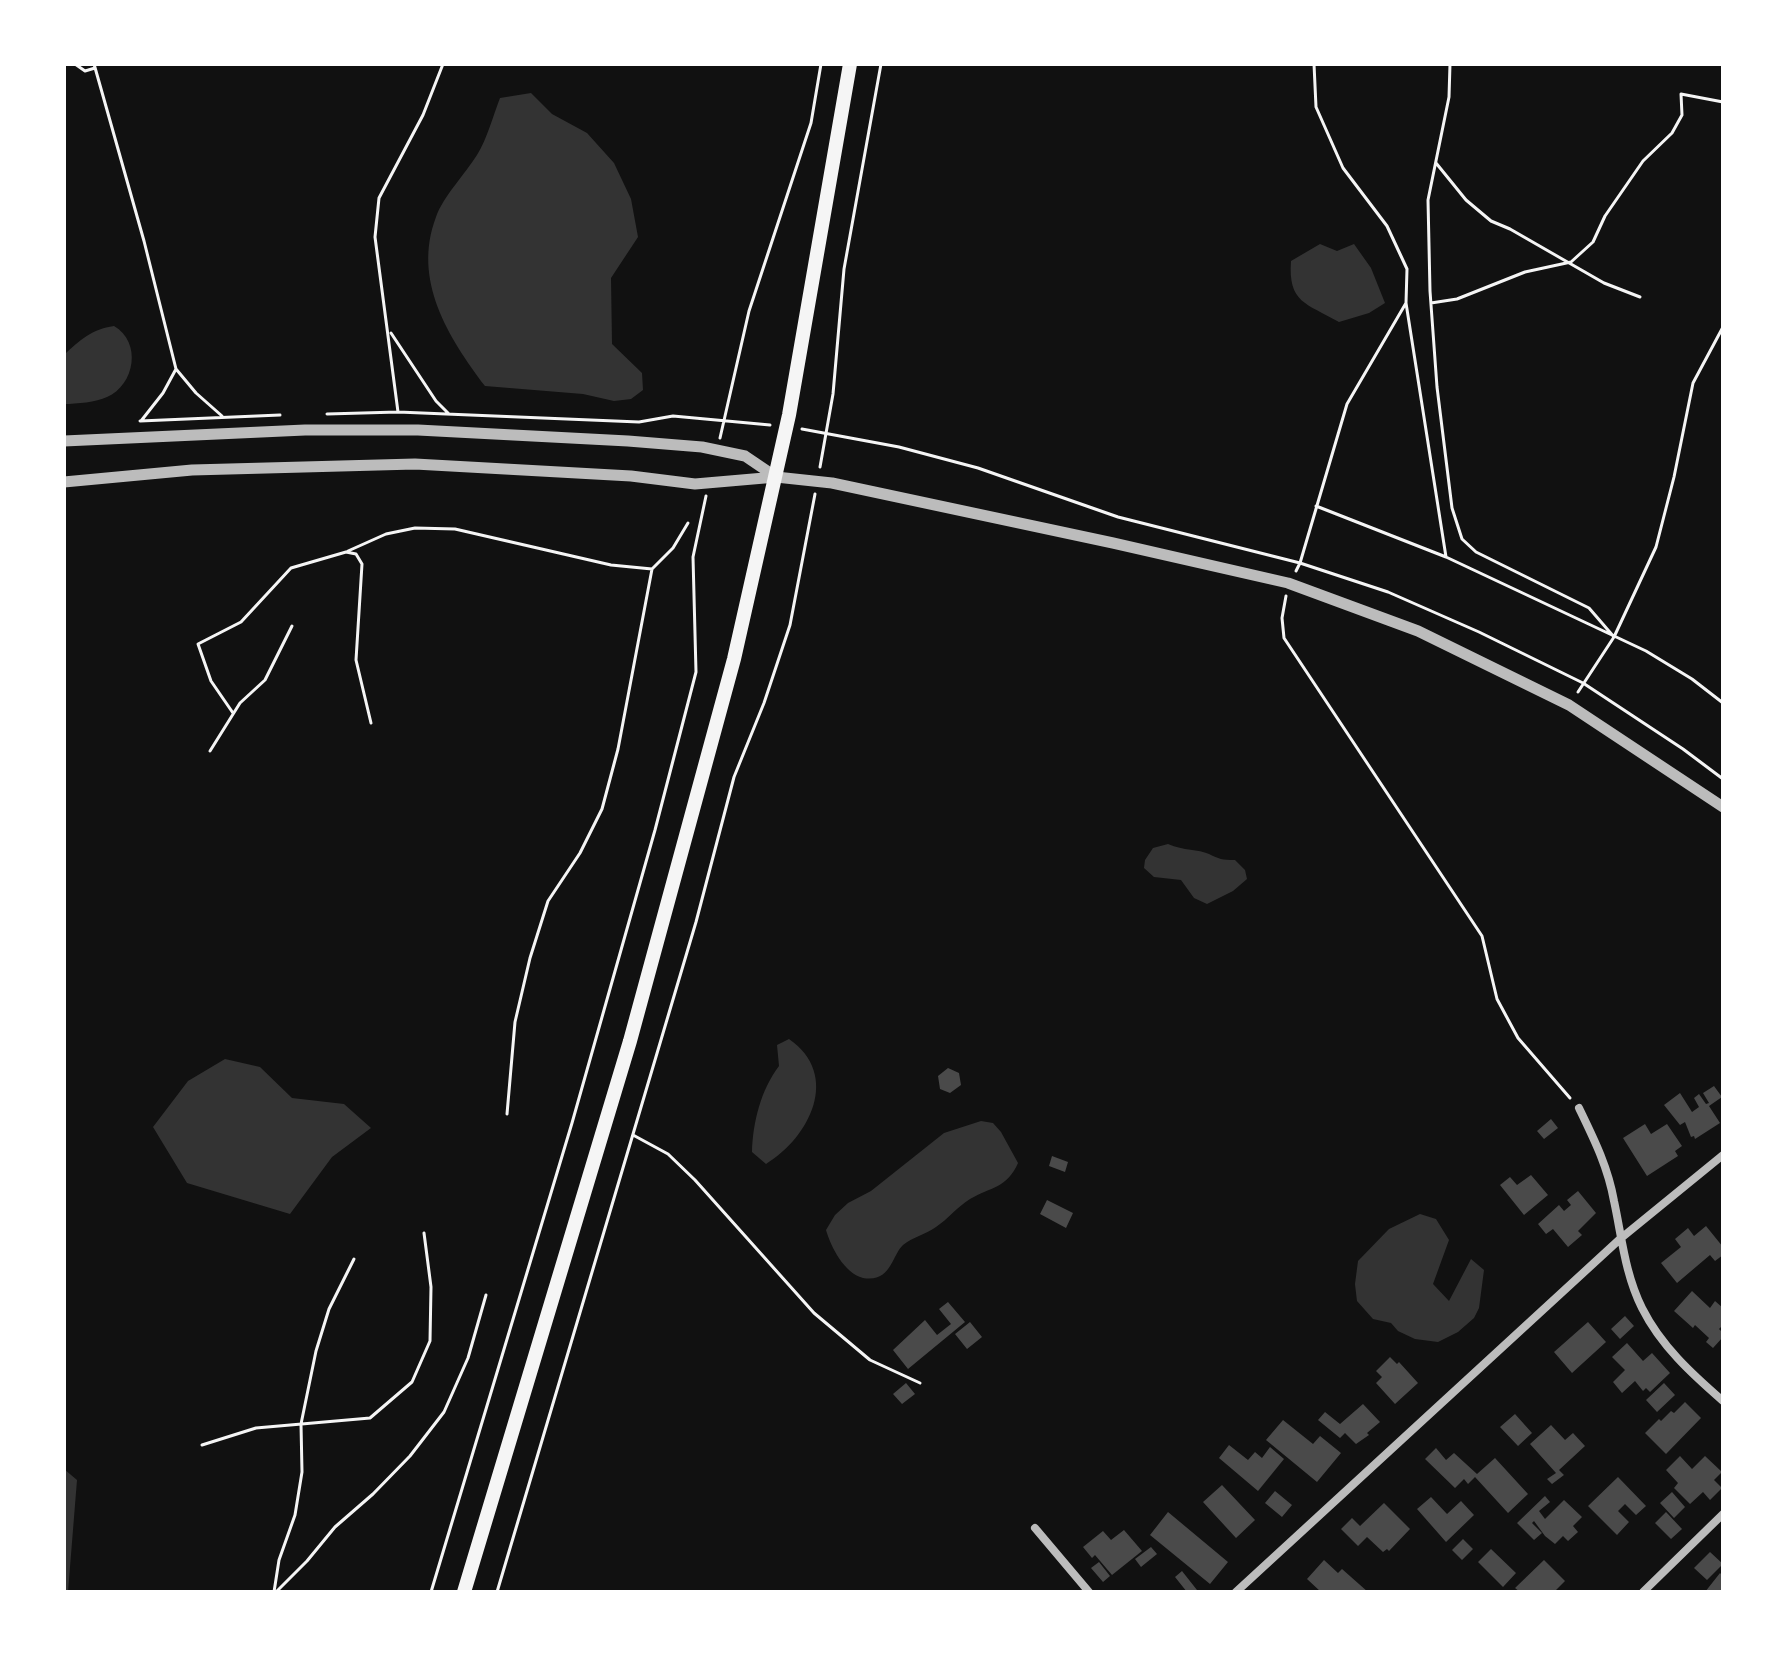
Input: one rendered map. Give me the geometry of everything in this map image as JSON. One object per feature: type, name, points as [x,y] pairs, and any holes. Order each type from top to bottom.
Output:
[{"type":"main road","points":[[464,1592],[630,1041],[721,711],[776,477],[812,290],[850,64]]},
{"type":"street","points":[[64,441],[305,430],[418,430],[628,441],[717,450],[745,456],[776,477]]},
{"type":"street","points":[[64,482],[192,470],[415,464],[709,483],[776,477],[818,480],[1288,583],[1418,631],[1569,705],[1723,807]]},
{"type":"street","points":[[1579,1108],[1605,1162],[1631,1283],[1651,1325],[1687,1369],[1723,1401]]},
{"type":"street","points":[[1236,1592],[1620,1239],[1723,1155]]},
{"type":"street","points":[[1643,1592],[1723,1514]]},
{"type":"street","points":[[1035,1528],[1089,1592]]},
{"type":"path","points":[[75,64],[85,71],[95,66],[176,369],[196,393],[222,416]]},
{"type":"path","points":[[398,412],[375,237],[379,198],[423,115],[443,64]]},
{"type":"path","points":[[717,450],[749,311],[811,123],[821,64]]},
{"type":"path","points":[[497,1592],[696,922],[734,777],[764,703],[790,625],[833,394],[844,269],[881,64]]},
{"type":"path","points":[[1314,64],[1316,107],[1343,168],[1387,226],[1407,269],[1406,303],[1446,557]]},
{"type":"path","points":[[1450,64],[1449,97],[1428,200],[1437,387],[1452,508],[1462,539],[1476,552],[1589,608],[1614,637]]},
{"type":"path","points":[[1431,303],[1457,299],[1525,272],[1571,262],[1593,242],[1605,216],[1643,161],[1672,133],[1682,115],[1681,94],[1723,102]]},
{"type":"path","points":[[1436,163],[1466,200],[1491,221],[1571,262],[1604,283],[1640,297]]},
{"type":"path","points":[[1406,303],[1347,404],[1300,563],[1288,583],[1282,618],[1284,638],[1482,936],[1497,999],[1518,1038],[1579,1108]]},
{"type":"path","points":[[1583,683],[1614,637],[1656,547],[1693,383],[1723,327]]},
{"type":"path","points":[[389,330],[436,401],[449,414]]},
{"type":"path","points":[[141,421],[163,393],[176,369]]},
{"type":"path","points":[[825,433],[899,447],[978,468],[1118,517],[1300,563],[1388,592],[1583,683],[1723,779]]},
{"type":"path","points":[[431,1592],[572,1123],[696,672],[693,557],[709,483]]},
{"type":"path","points":[[1316,506],[1446,557],[1646,651],[1692,679],[1723,703]]},
{"type":"path","points":[[507,1114],[515,1022],[530,958],[548,901],[580,853],[602,809],[618,749],[652,569],[673,548],[688,523]]},
{"type":"path","points":[[233,713],[211,681],[198,644],[241,622],[291,568],[346,552],[386,534],[415,528],[455,529],[611,565],[652,569]]},
{"type":"path","points":[[346,552],[356,554],[362,564],[356,660],[371,723]]},
{"type":"path","points":[[210,751],[240,703],[265,680],[292,626]]},
{"type":"path","points":[[633,1135],[668,1154],[695,1180],[814,1313],[870,1360],[920,1383]]},
{"type":"path","points":[[202,1445],[256,1428],[370,1418],[412,1382],[430,1341],[431,1287],[424,1233]]},
{"type":"path","points":[[275,1592],[279,1560],[298,1501],[302,1472],[301,1424],[323,1326],[354,1259]]},
{"type":"path","points":[[275,1592],[307,1561],[335,1527],[410,1456],[444,1412],[468,1358],[486,1295]]},
{"type":"shaded area","points":[[531,93],[552,114],[587,133],[614,163],[631,199],[638,237],[611,278],[612,344],[642,373],[643,390],[631,399],[614,401],[583,394],[485,386],[458,348],[438,307],[428,263],[430,240],[439,209],[481,149],[500,98]]},
{"type":"shaded area","points":[[1320,244],[1337,251],[1354,244],[1371,268],[1385,303],[1369,313],[1339,322],[1302,300],[1293,286],[1291,261]]},
{"type":"shaded area","points":[[114,326],[129,342],[131,352],[132,363],[124,383],[103,399],[64,404],[64,355],[87,336]]},
{"type":"shaded area","points":[[1168,844],[1235,860],[1245,870],[1247,879],[1233,891],[1207,904],[1194,898],[1181,880],[1154,877],[1144,868],[1153,848]]},
{"type":"shaded area","points":[[789,1039],[805,1054],[814,1070],[814,1105],[795,1138],[766,1164],[752,1152],[754,1129],[759,1106],[779,1066],[777,1045]]},
{"type":"shaded area","points":[[225,1059],[260,1067],[292,1098],[344,1104],[371,1128],[332,1157],[290,1214],[187,1183],[153,1127],[188,1081]]},
{"type":"shaded area","points":[[981,1121],[993,1123],[1001,1132],[1018,1163],[1009,1177],[998,1186],[970,1199],[936,1227],[903,1245],[880,1276],[863,1278],[850,1271],[835,1251],[826,1230],[835,1215],[848,1203],[871,1191],[944,1133]]},
{"type":"shaded area","points":[[1420,1214],[1436,1219],[1449,1240],[1433,1284],[1449,1301],[1471,1259],[1484,1270],[1479,1308],[1474,1318],[1458,1332],[1438,1342],[1415,1339],[1398,1331],[1391,1323],[1373,1319],[1357,1301],[1355,1284],[1358,1261],[1389,1229]]},
{"type":"shaded area","points":[[64,1469],[77,1480],[68,1592],[64,1592]]},
{"type":"building","points":[[948,1068],[959,1073],[961,1085],[950,1093],[940,1089],[938,1076]]},
{"type":"building","points":[[1714,1086],[1722,1097],[1709,1106],[1720,1123],[1695,1139],[1691,1137],[1685,1122],[1680,1125],[1664,1105],[1680,1093],[1692,1112],[1699,1107],[1694,1098],[1699,1094],[1706,1104],[1709,1103],[1703,1093]]},
{"type":"building","points":[[1551,1119],[1558,1128],[1544,1139],[1537,1131]]},
{"type":"building","points":[[1645,1124],[1651,1134],[1667,1124],[1682,1146],[1675,1151],[1678,1156],[1647,1176],[1623,1138]]},
{"type":"building","points":[[1052,1156],[1068,1162],[1065,1172],[1049,1166]]},
{"type":"building","points":[[1531,1175],[1548,1195],[1524,1215],[1500,1185],[1510,1177],[1517,1185]]},
{"type":"building","points":[[1578,1191],[1596,1213],[1578,1231],[1582,1235],[1568,1247],[1553,1229],[1546,1234],[1538,1224],[1559,1205],[1564,1211],[1571,1205],[1567,1200]]},
{"type":"building","points":[[1047,1200],[1073,1213],[1066,1228],[1040,1214]]},
{"type":"building","points":[[1706,1226],[1723,1247],[1723,1255],[1715,1261],[1710,1255],[1677,1283],[1661,1263],[1681,1247],[1675,1239],[1688,1228],[1694,1236]]},
{"type":"building","points":[[1692,1291],[1710,1308],[1715,1301],[1723,1308],[1723,1325],[1719,1329],[1723,1337],[1713,1348],[1706,1342],[1709,1338],[1674,1311]]},
{"type":"building","points":[[948,1302],[965,1322],[908,1369],[893,1350],[925,1320],[937,1335],[951,1324],[939,1309]]},
{"type":"building","points":[[1625,1316],[1634,1326],[1620,1339],[1611,1329]]},
{"type":"building","points":[[970,1322],[982,1337],[967,1349],[955,1334]]},
{"type":"building","points":[[1588,1322],[1606,1342],[1572,1373],[1554,1352]]},
{"type":"building","points":[[1627,1343],[1643,1361],[1652,1353],[1670,1373],[1650,1392],[1646,1388],[1643,1391],[1635,1381],[1622,1393],[1613,1382],[1625,1370],[1612,1357]]},
{"type":"building","points":[[1390,1357],[1397,1364],[1399,1362],[1418,1383],[1395,1404],[1376,1383],[1382,1377],[1376,1371]]},
{"type":"building","points":[[906,1383],[915,1394],[902,1404],[893,1394]]},
{"type":"building","points":[[1664,1383],[1675,1395],[1657,1412],[1646,1400]]},
{"type":"building","points":[[1685,1402],[1701,1418],[1666,1454],[1645,1433],[1659,1419],[1661,1421],[1671,1411],[1674,1413]]},
{"type":"building","points":[[1363,1404],[1380,1422],[1356,1444],[1345,1433],[1340,1438],[1318,1420],[1325,1412],[1340,1424]]},
{"type":"building","points":[[1515,1414],[1532,1433],[1518,1446],[1500,1427]]},
{"type":"building","points":[[1283,1420],[1313,1444],[1320,1436],[1341,1453],[1317,1482],[1266,1440]]},
{"type":"building","points":[[1551,1425],[1565,1440],[1573,1433],[1585,1446],[1559,1470],[1564,1475],[1552,1484],[1547,1479],[1556,1473],[1530,1444]]},
{"type":"building","points":[[1229,1445],[1248,1460],[1255,1452],[1262,1458],[1270,1447],[1284,1459],[1258,1491],[1219,1458]]},
{"type":"building","points":[[1436,1448],[1446,1460],[1454,1453],[1477,1474],[1495,1458],[1528,1494],[1508,1513],[1475,1477],[1468,1484],[1464,1479],[1455,1488],[1425,1459]]},
{"type":"building","points":[[1680,1456],[1692,1469],[1705,1456],[1722,1472],[1714,1480],[1722,1488],[1710,1500],[1703,1492],[1690,1504],[1674,1488],[1678,1483],[1666,1470]]},
{"type":"building","points":[[1618,1477],[1646,1506],[1636,1515],[1625,1504],[1618,1511],[1629,1522],[1617,1535],[1588,1506]]},
{"type":"building","points":[[1222,1485],[1255,1520],[1236,1538],[1203,1502]]},
{"type":"building","points":[[1275,1491],[1292,1505],[1282,1517],[1265,1503]]},
{"type":"building","points":[[1672,1492],[1685,1507],[1674,1518],[1660,1503]]},
{"type":"building","points":[[1545,1496],[1550,1502],[1539,1511],[1545,1519],[1564,1500],[1582,1517],[1573,1526],[1578,1532],[1568,1541],[1563,1536],[1555,1544],[1534,1521],[1532,1523],[1542,1533],[1534,1540],[1517,1523]]},
{"type":"building","points":[[1431,1497],[1447,1514],[1461,1501],[1474,1515],[1446,1542],[1417,1509]]},
{"type":"building","points":[[1384,1503],[1410,1529],[1389,1551],[1383,1552],[1367,1537],[1358,1546],[1341,1529],[1352,1518],[1360,1526]]},
{"type":"building","points":[[1168,1512],[1228,1562],[1210,1584],[1150,1535]]},
{"type":"building","points":[[1666,1512],[1682,1529],[1671,1539],[1655,1523]]},
{"type":"building","points":[[1124,1530],[1142,1551],[1112,1575],[1095,1555],[1092,1558],[1083,1547],[1103,1531],[1111,1540]]},
{"type":"building","points":[[1463,1539],[1473,1549],[1462,1560],[1452,1550]]},
{"type":"building","points":[[1151,1547],[1157,1554],[1141,1567],[1135,1559]]},
{"type":"building","points":[[1491,1549],[1516,1573],[1503,1587],[1478,1562]]},
{"type":"building","points":[[1710,1552],[1723,1564],[1707,1580],[1694,1568]]},
{"type":"building","points":[[1324,1560],[1338,1573],[1342,1569],[1368,1592],[1321,1592],[1307,1579]]},
{"type":"building","points":[[1544,1560],[1565,1581],[1554,1592],[1520,1592],[1515,1588]]},
{"type":"building","points":[[1099,1562],[1110,1576],[1103,1582],[1091,1568]]},
{"type":"building","points":[[1182,1571],[1197,1590],[1187,1592],[1175,1577]]},
{"type":"building","points":[[1720,1573],[1723,1576],[1723,1592],[1705,1592]]}]
